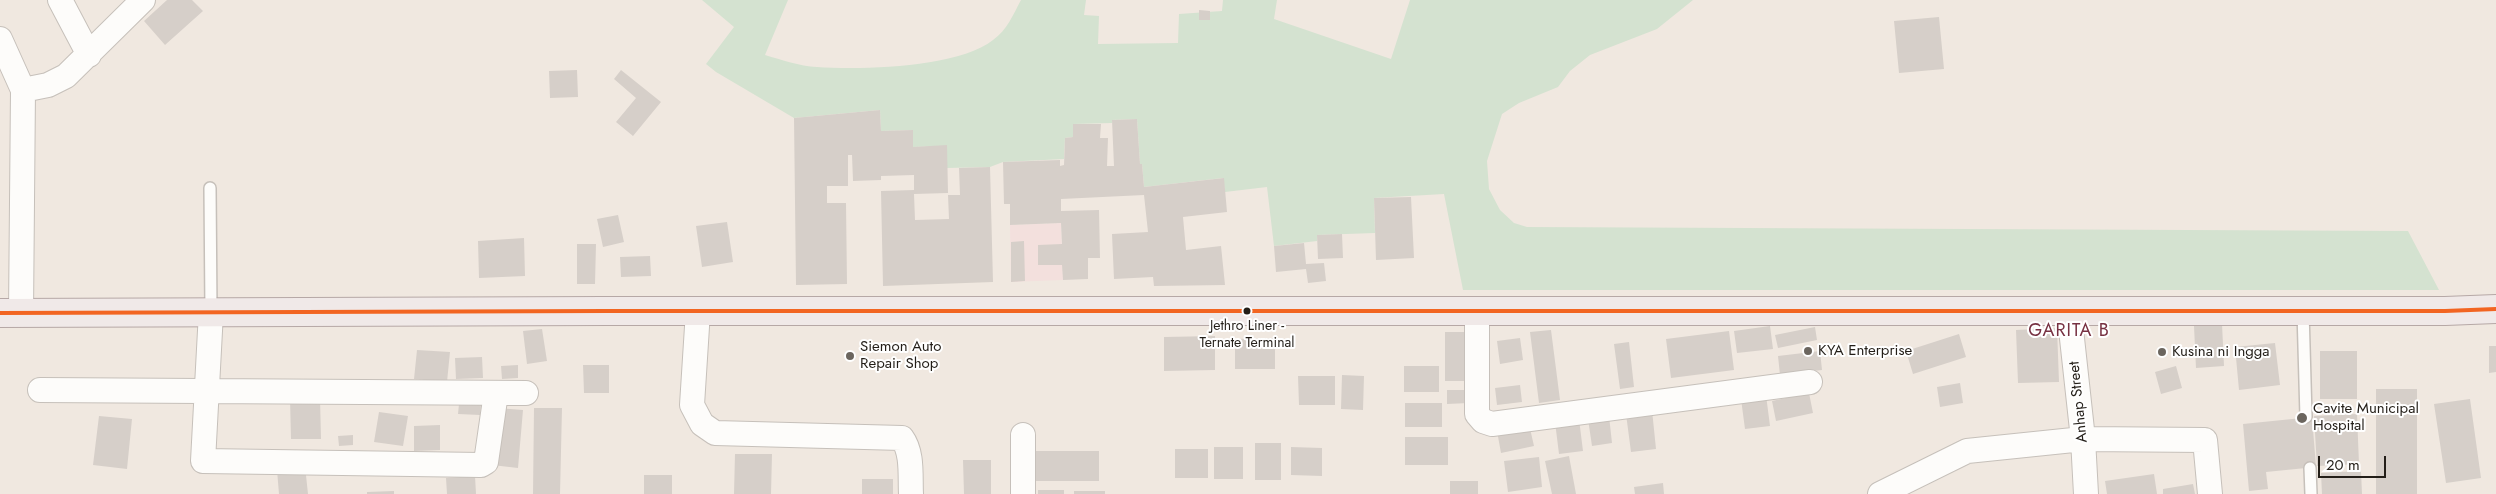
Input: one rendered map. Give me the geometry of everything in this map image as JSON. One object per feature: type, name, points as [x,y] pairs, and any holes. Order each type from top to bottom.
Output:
[{"type":"main road","points":[[11,313],[2303,311],[2496,309]]},
{"type":"street","points":[[60,0],[89,55]]},
{"type":"street","points":[[23,90],[48,85],[66,76],[143,0]]},
{"type":"street","points":[[0,39],[23,90],[11,313]]},
{"type":"street","points":[[698,311],[692,405],[702,424],[715,433],[902,438],[907,445],[910,458],[911,494]]},
{"type":"street","points":[[1477,311],[1477,414],[1483,421],[1492,424],[1810,382]]},
{"type":"street","name":"Anhap Street","points":[[2069,311],[2083,439],[2086,494]]},
{"type":"street","points":[[211,312],[203,461],[473,466],[486,462],[496,393]]},
{"type":"street","points":[[40,390],[526,393]]},
{"type":"street","points":[[1023,435],[1023,494]]},
{"type":"street","points":[[1880,494],[1968,451],[2083,439],[2205,440],[2210,494]]},
{"type":"lane","points":[[210,188],[211,312]]},
{"type":"lane","points":[[2303,311],[2306,417]]},
{"type":"lane","points":[[2310,468],[2311,494]]},
{"type":"shaded area","points":[[1061,223],[1063,280],[1011,282],[1010,225]]},
{"type":"green space","points":[[702,0],[788,0],[765,55],[810,66],[858,68],[934,62],[977,49],[993,40],[1002,32],[1021,0],[1086,0],[1084,15],[1099,16],[1098,44],[1178,43],[1179,14],[1222,11],[1223,0],[1277,0],[1274,19],[1391,59],[1410,0],[1693,0],[1657,29],[1590,55],[1570,71],[1558,87],[1519,103],[1502,114],[1487,161],[1489,189],[1500,210],[1514,223],[1527,227],[2408,231],[2439,290],[1463,290],[1444,194],[1374,198],[1375,233],[1317,235],[1317,241],[1274,246],[1267,187],[1225,192],[1223,178],[1144,187],[1142,164],[1140,164],[1137,119],[1112,120],[1112,123],[1073,124],[1073,137],[1065,138],[1064,159],[1003,162],[990,167],[947,168],[946,146],[913,147],[913,130],[881,131],[880,110],[794,118],[716,72],[706,64],[734,27]]},
{"type":"building","points":[[167,0],[192,0],[203,11],[165,45],[144,21]]},
{"type":"building","points":[[1199,10],[1210,11],[1210,20],[1199,20]]},
{"type":"building","points":[[1939,17],[1944,69],[1899,73],[1894,21]]},
{"type":"building","points":[[577,70],[578,97],[550,98],[549,71]]},
{"type":"building","points":[[621,70],[661,102],[633,136],[616,122],[636,98],[614,79]]},
{"type":"building","points":[[880,110],[881,131],[913,130],[913,147],[947,145],[948,193],[914,194],[915,220],[949,219],[948,195],[960,195],[959,168],[990,167],[993,282],[883,286],[881,191],[914,190],[914,175],[881,176],[881,180],[853,181],[852,155],[848,155],[848,186],[827,186],[827,203],[846,203],[847,284],[796,285],[794,118]]},
{"type":"building","points":[[1137,119],[1140,164],[1142,164],[1144,187],[1224,178],[1227,212],[1183,217],[1186,250],[1221,246],[1225,285],[1154,286],[1153,277],[1114,279],[1112,234],[1148,232],[1144,195],[1061,199],[1061,211],[1099,210],[1100,258],[1088,258],[1088,279],[1063,280],[1062,265],[1038,265],[1038,245],[1062,244],[1061,223],[1010,225],[1010,204],[1004,204],[1003,162],[1060,160],[1060,166],[1064,165],[1065,138],[1073,137],[1073,124],[1101,124],[1100,138],[1108,138],[1107,166],[1114,166],[1112,120]]},
{"type":"building","points":[[1411,197],[1414,258],[1376,260],[1374,198]]},
{"type":"building","points":[[618,215],[624,242],[603,247],[597,219]]},
{"type":"building","points":[[727,222],[733,262],[702,267],[696,226]]},
{"type":"building","points":[[1342,234],[1343,258],[1318,259],[1317,235]]},
{"type":"building","points":[[524,238],[525,276],[479,278],[478,241]]},
{"type":"building","points":[[1024,241],[1025,281],[1011,282],[1011,242]]},
{"type":"building","points":[[1304,243],[1306,264],[1324,263],[1326,281],[1308,283],[1306,269],[1276,272],[1274,246]]},
{"type":"building","points":[[577,244],[596,244],[595,284],[577,284]]},
{"type":"building","points":[[650,256],[651,276],[621,277],[620,257]]},
{"type":"building","points":[[2222,324],[2224,366],[2196,368],[2194,326]]},
{"type":"building","points":[[1770,326],[1773,349],[1737,353],[1734,331]]},
{"type":"building","points":[[1815,327],[1817,340],[1778,348],[1775,335]]},
{"type":"building","points":[[2057,328],[2059,382],[2018,383],[2016,330]]},
{"type":"building","points":[[542,329],[547,361],[527,364],[523,331]]},
{"type":"building","points":[[1551,330],[1560,400],[1539,403],[1530,332]]},
{"type":"building","points":[[1729,331],[1734,370],[1671,378],[1666,339]]},
{"type":"building","points":[[1445,332],[1473,332],[1472,381],[1445,381]]},
{"type":"building","points":[[1959,334],[1966,357],[1913,374],[1906,351]]},
{"type":"building","points":[[1215,336],[1215,370],[1164,371],[1164,337]]},
{"type":"building","points":[[1275,338],[1275,369],[1235,369],[1235,339]]},
{"type":"building","points":[[1520,338],[1523,360],[1500,364],[1497,341]]},
{"type":"building","points":[[1629,342],[1634,387],[1620,389],[1614,344]]},
{"type":"building","points":[[2275,343],[2280,385],[2239,390],[2235,347]]},
{"type":"building","points":[[2489,346],[2496,346],[2496,372],[2489,373]]},
{"type":"building","points":[[417,350],[450,352],[447,382],[414,379]]},
{"type":"building","points":[[1820,351],[1822,370],[1780,375],[1778,356]]},
{"type":"building","points":[[2320,351],[2357,351],[2357,399],[2320,399]]},
{"type":"building","points":[[482,357],[483,378],[456,379],[455,358]]},
{"type":"building","points":[[518,365],[518,378],[502,379],[501,366]]},
{"type":"building","points":[[583,365],[609,365],[609,393],[584,393]]},
{"type":"building","points":[[1404,366],[1439,366],[1439,392],[1404,392]]},
{"type":"building","points":[[2176,366],[2182,388],[2161,394],[2155,372]]},
{"type":"building","points":[[1342,375],[1364,376],[1363,410],[1341,409]]},
{"type":"building","points":[[1298,376],[1335,376],[1335,405],[1299,405]]},
{"type":"building","points":[[1960,383],[1963,403],[1940,407],[1937,387]]},
{"type":"building","points":[[1520,385],[1522,402],[1497,405],[1495,388]]},
{"type":"building","points":[[2376,389],[2417,389],[2417,494],[2376,494]]},
{"type":"building","points":[[1447,390],[1469,390],[1469,403],[1447,404]]},
{"type":"building","points":[[1809,393],[1813,413],[1776,421],[1772,401]]},
{"type":"building","points":[[1766,395],[1770,426],[1745,429],[1741,399]]},
{"type":"building","points":[[290,398],[320,398],[321,439],[291,439]]},
{"type":"building","points":[[2470,399],[2481,478],[2446,483],[2434,404]]},
{"type":"building","points":[[1405,403],[1442,403],[1442,427],[1405,427]]},
{"type":"building","points":[[459,404],[481,405],[480,415],[458,414]]},
{"type":"building","points":[[497,408],[523,410],[518,468],[492,465]]},
{"type":"building","points":[[534,408],[562,408],[560,494],[533,494]]},
{"type":"building","points":[[1652,410],[1656,449],[1631,452],[1626,414]]},
{"type":"building","points":[[379,412],[408,416],[403,446],[374,442]]},
{"type":"building","points":[[2357,414],[2359,464],[2317,466],[2314,416]]},
{"type":"building","points":[[99,416],[132,419],[127,469],[93,465]]},
{"type":"building","points":[[1609,416],[1612,443],[1592,446],[1588,419]]},
{"type":"building","points":[[2312,417],[2316,467],[2266,472],[2268,489],[2249,491],[2243,424]]},
{"type":"building","points":[[1579,419],[1583,451],[1559,454],[1555,422]]},
{"type":"building","points":[[1529,424],[1534,446],[1501,453],[1497,431]]},
{"type":"building","points":[[440,425],[440,450],[414,451],[414,426]]},
{"type":"building","points":[[353,435],[353,445],[339,446],[338,436]]},
{"type":"building","points":[[1405,437],[1448,437],[1448,465],[1405,465]]},
{"type":"building","points":[[1255,443],[1281,443],[1281,480],[1255,480]]},
{"type":"building","points":[[1214,447],[1243,447],[1243,479],[1214,479]]},
{"type":"building","points":[[1291,447],[1322,448],[1322,476],[1291,475]]},
{"type":"building","points":[[1175,449],[1208,449],[1208,478],[1175,478]]},
{"type":"building","points":[[1033,451],[1099,451],[1099,481],[1033,481]]},
{"type":"building","points":[[735,454],[772,454],[771,494],[734,494]]},
{"type":"building","points":[[1569,456],[1576,494],[1552,494],[1545,461]]},
{"type":"building","points":[[1539,457],[1542,487],[1508,492],[1504,461]]},
{"type":"building","points":[[963,460],[991,460],[991,494],[964,494]]},
{"type":"building","points":[[305,466],[308,494],[279,494],[277,470]]},
{"type":"building","points":[[2361,471],[2362,494],[2322,494],[2321,473]]},
{"type":"building","points":[[2154,474],[2157,494],[2107,494],[2105,481]]},
{"type":"building","points":[[644,475],[672,475],[672,494],[644,494]]},
{"type":"building","points":[[475,476],[476,494],[447,494],[446,478]]},
{"type":"building","points":[[862,479],[893,479],[893,494],[862,494]]},
{"type":"building","points":[[1450,481],[1478,481],[1478,494],[1450,494]]},
{"type":"building","points":[[1663,483],[1664,494],[1635,494],[1634,487]]},
{"type":"building","points":[[2193,484],[2195,494],[2163,494],[2163,489]]},
{"type":"building","points":[[1038,490],[1064,490],[1064,494],[1038,494]]},
{"type":"building","points":[[394,491],[394,494],[367,494],[367,492]]},
{"type":"building","points":[[1074,491],[1105,491],[1105,494],[1074,494]]},
{"type":"transit line","points":[[0,313],[605,311],[2445,311],[2496,309]]},
{"type":"place","name":"Jethro Liner - Ternate Terminal","points":[[1247,311]]},
{"type":"place","name":"KYA Enterprise","points":[[1808,351]]},
{"type":"place","name":"Kusina ni Ingga","points":[[2162,352]]},
{"type":"place","name":"Siemon Auto Repair Shop","points":[[850,356]]},
{"type":"place","name":"Cavite Municipal Hospital","points":[[2302,418]]},
{"type":"district","name":"GARITA B","points":[[2069,332]]}]
